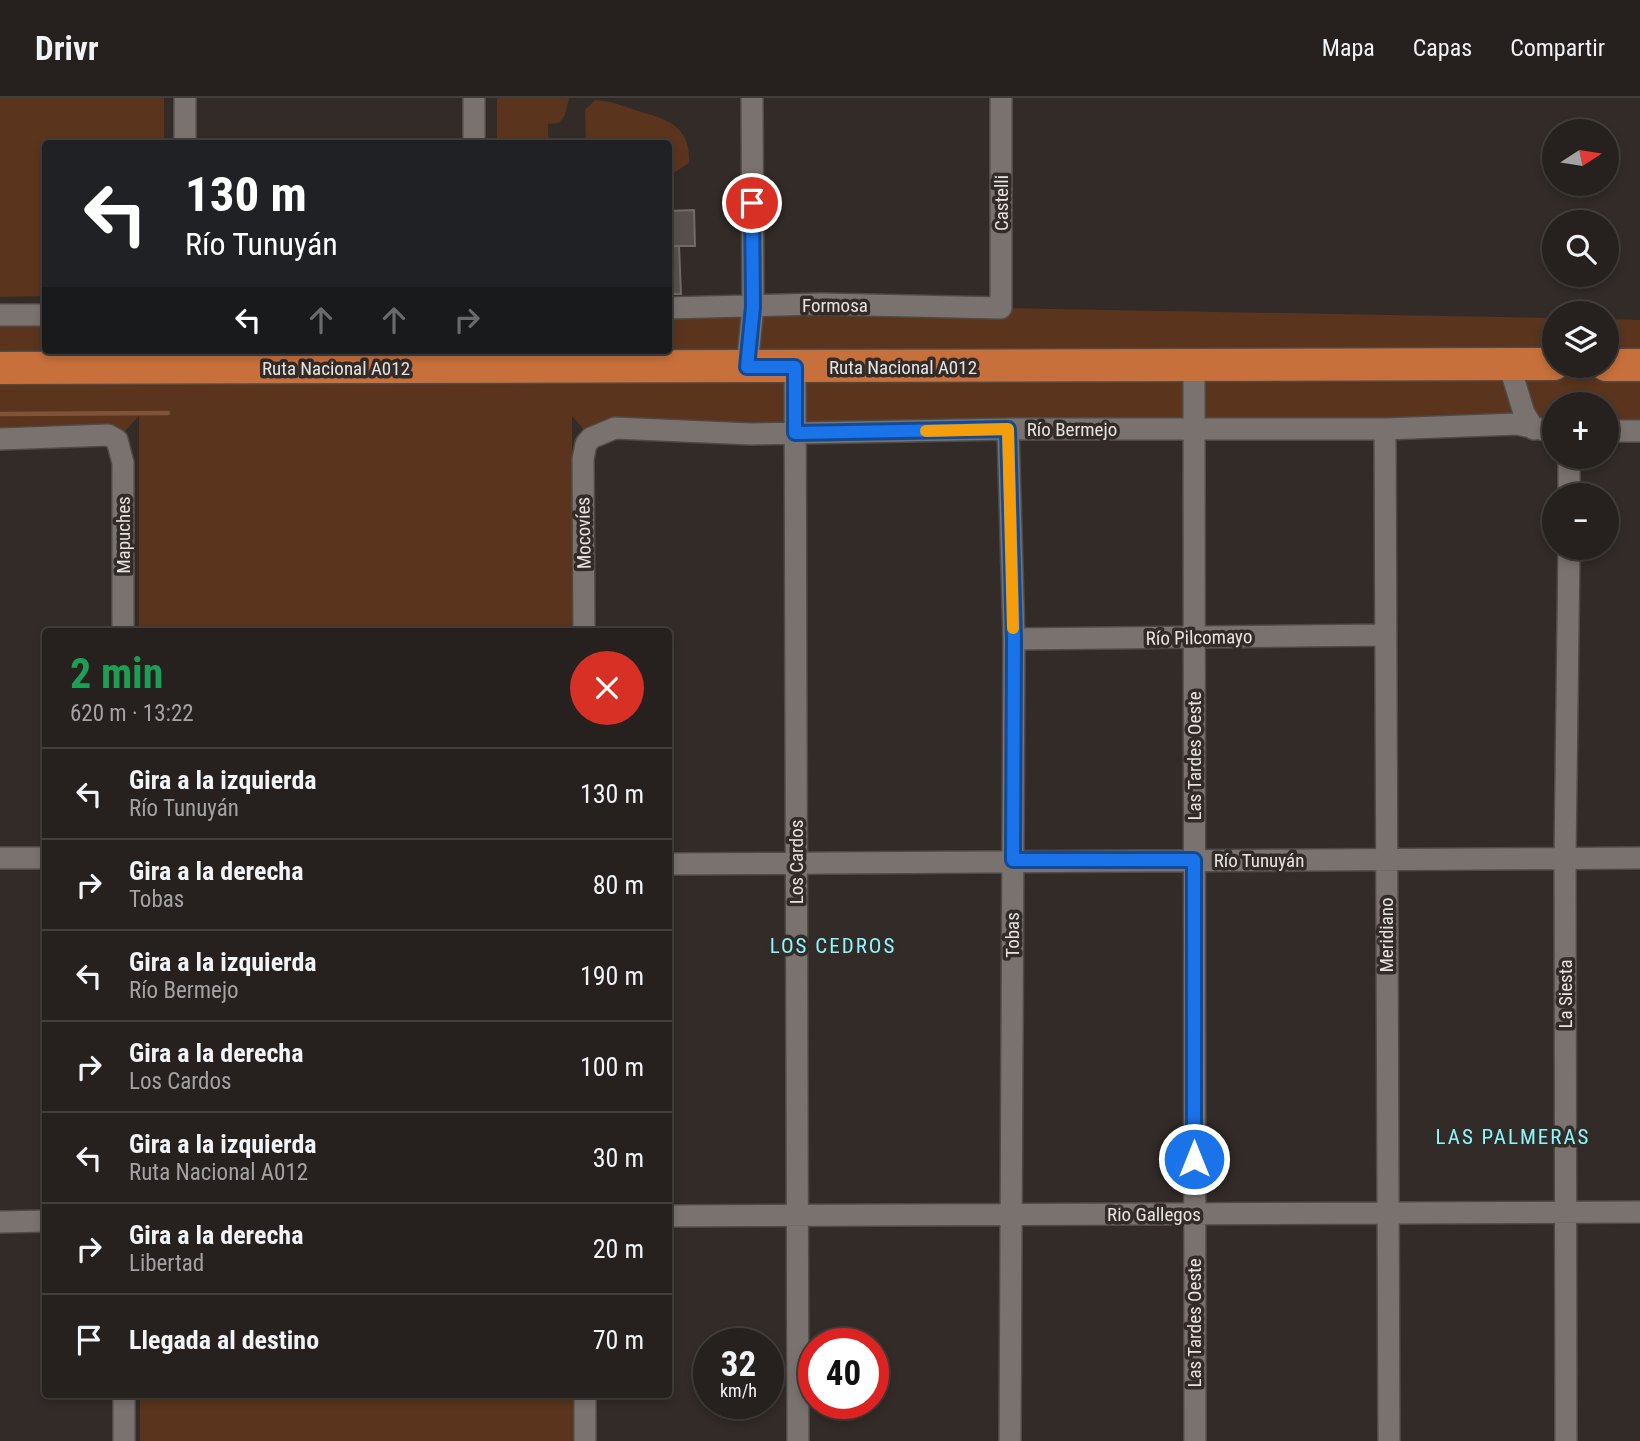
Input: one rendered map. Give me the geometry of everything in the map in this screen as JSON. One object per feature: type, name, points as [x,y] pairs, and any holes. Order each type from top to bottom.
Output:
[{"type":"highway","name":"Ruta Nacional A012","points":[[0,368],[572,359],[747,367],[1542,365]]},
{"type":"highway","points":[[1619,365],[1640,365]]},
{"type":"street","points":[[185,98],[185,140]]},
{"type":"street","points":[[474,98],[474,140]]},
{"type":"street","points":[[747,367],[753,307],[752,98]]},
{"type":"street","name":"Castelli","points":[[1001,98],[1001,308]]},
{"type":"street","name":"Formosa","points":[[672,308],[821,304],[1001,308]]},
{"type":"street","points":[[0,315],[42,314]]},
{"type":"street","points":[[1509,364],[1524,413],[1542,427]]},
{"type":"street","name":"Las Tardes Oeste","points":[[1194,366],[1195,1441]]},
{"type":"street","name":"Los Cardos","points":[[795,367],[798,1441]]},
{"type":"street","name":"Río Bermejo","points":[[592,438],[615,428],[795,433],[1008,429],[1385,429],[1517,425],[1542,431]]},
{"type":"street","name":"Tobas","points":[[1008,429],[1014,639],[1010,1441]]},
{"type":"street","name":"Meridiano","points":[[1385,429],[1389,1441]]},
{"type":"street","points":[[1619,431],[1640,431]]},
{"type":"street","name":"Mapuches","points":[[0,439],[108,435],[117,440],[123,463],[123,628]]},
{"type":"street","name":"Mocovíes","points":[[584,628],[583,459],[586,444],[592,438]]},
{"type":"street","name":"La Siesta","points":[[1566,1441],[1565,858],[1569,560]]},
{"type":"street","name":"Río Pilcomayo","points":[[1014,639],[1385,635]]},
{"type":"street","points":[[0,858],[42,858]]},
{"type":"street","name":"Río Tunuyán","points":[[672,864],[796,861],[1640,858]]},
{"type":"street","name":"Rio Gallegos","points":[[672,1216],[1640,1212]]},
{"type":"street","points":[[0,1222],[42,1222]]},
{"type":"street","points":[[124,1398],[124,1441]]},
{"type":"street","points":[[585,1398],[585,1441]]},
{"type":"shaded area","points":[[0,98],[164,98],[164,140],[42,140],[42,296],[0,297]]},
{"type":"shaded area","points":[[497,98],[569,98],[565,115],[559,123],[548,124],[548,137],[556,140],[497,140]]},
{"type":"shaded area","points":[[595,100],[667,121],[681,132],[686,140],[689,163],[672,174],[672,140],[586,140],[585,110]]},
{"type":"shaded area","points":[[672,308],[1001,308],[1542,318],[1542,378],[1619,378],[1619,319],[1640,320],[1640,431],[1619,431],[1619,392],[1542,392],[1542,432],[591,438],[572,416],[573,628],[139,628],[139,416],[117,440],[0,439],[0,315],[42,315],[42,354],[672,354]]},
{"type":"shaded area","points":[[140,1398],[575,1398],[575,1441],[140,1441]]},
{"type":"building","points":[[694,210],[695,246],[672,246],[672,211]]},
{"type":"building","points":[[672,246],[679,246],[681,294],[672,294]]},
{"type":"waterway","points":[[0,414],[168,413]]},
{"type":"slow traffic","points":[[926,431],[1008,429],[1013,628]]},
{"type":"district","name":"LOS CEDROS","points":[[833,946]]},
{"type":"district","name":"LAS PALMERAS","points":[[1513,1137]]},
{"type":"route","points":[[752,203],[753,307],[747,367],[795,367],[795,433],[1008,429],[1014,639],[1013,860],[1194,860],[1194,1159]]}]
